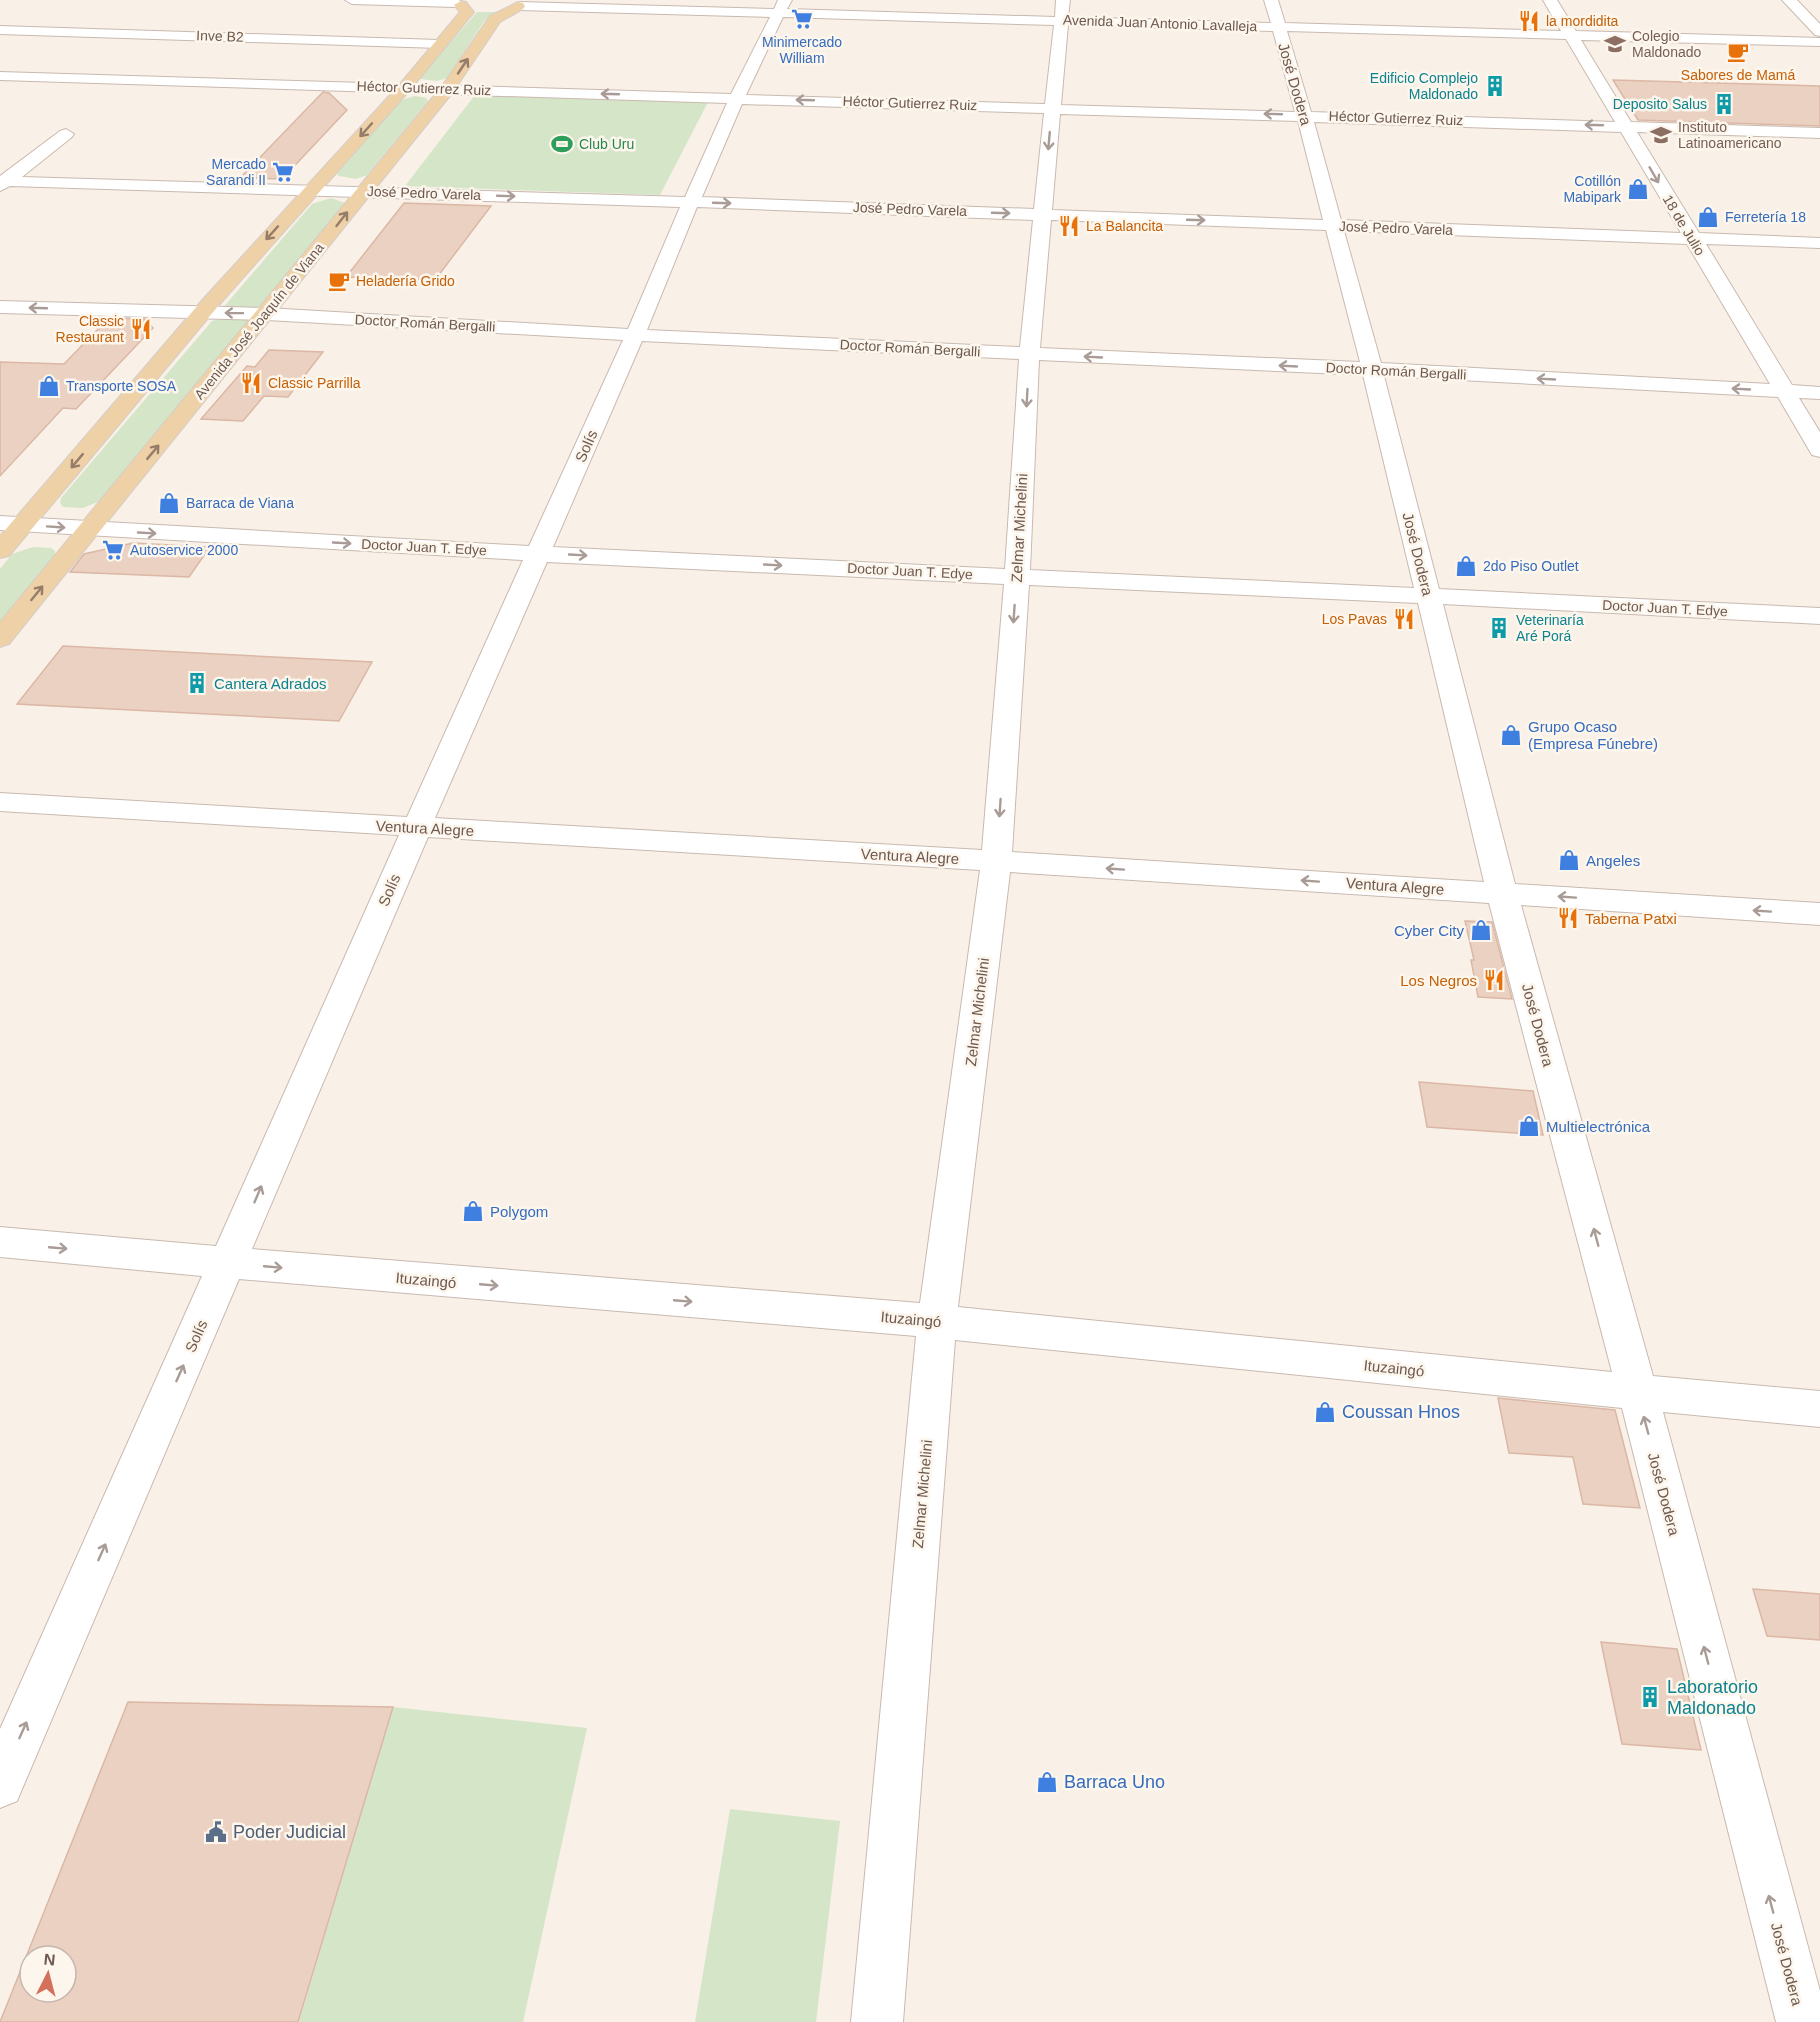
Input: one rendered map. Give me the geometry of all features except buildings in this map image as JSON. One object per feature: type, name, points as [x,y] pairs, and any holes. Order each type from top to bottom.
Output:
[{"type":"main road","points":[[456,3],[484,8],[518,6],[539,0]]},
{"type":"main road","points":[[0,551],[11,524],[405,87],[467,12],[456,3]]},
{"type":"main road","name":"Avenida José Joaquín de Viana","points":[[0,639],[448,89],[495,19],[518,6]]},
{"type":"street","points":[[352,0],[456,3]]},
{"type":"street","name":"Avenida Juan Antonio Lavalleja","points":[[563,0],[583,4],[645,8]]},
{"type":"street","name":"18 de Julio","points":[[1550,0],[1820,450]]},
{"type":"street","points":[[1789,0],[1820,32]]},
{"type":"street","name":"Avenida Juan Antonio Lavalleja","points":[[518,6],[645,8],[782,6],[1275,13],[1570,35],[1820,42]]},
{"type":"street","name":"Solís","points":[[0,1784],[417,827],[635,335],[691,202],[737,98],[782,6]]},
{"type":"street","name":"Zelmar Michelini","points":[[877,2022],[937,1322],[996,861],[1017,576],[1029,354],[1062,10]]},
{"type":"street","name":"José Dodera","points":[[1275,13],[1372,369],[1502,893],[1638,1393],[1802,2022]]},
{"type":"street","name":"Inve B2","points":[[0,30],[439,44]]},
{"type":"street","name":"Héctor Gutierrez Ruiz","points":[[0,76],[1052,107],[1820,133]]},
{"type":"street","points":[[2,182],[66,134]]},
{"type":"street","name":"José Pedro Varela","points":[[2,182],[364,191],[1820,243]]},
{"type":"street","name":"Doctor Román Bergalli","points":[[0,307],[267,314],[635,335],[1372,369],[1820,393]]},
{"type":"street","name":"Doctor Juan T. Edye","points":[[11,524],[538,554],[1428,595],[1820,616]]},
{"type":"street","name":"Ventura Alegre","points":[[0,802],[996,861],[1820,914]]},
{"type":"street","name":"Ituzaingó","points":[[0,1242],[228,1264],[937,1322],[1638,1393],[1820,1409]]},
{"type":"green space","points":[[477,12],[497,12],[485,20],[447,78],[437,81],[421,79],[420,77]]},
{"type":"green space","name":"Club Uru","points":[[475,95],[708,102],[660,195],[405,186]]},
{"type":"green space","points":[[415,96],[426,98],[428,101],[367,175],[356,179],[339,176],[337,174],[401,100]]},
{"type":"green space","points":[[331,198],[345,203],[259,309],[222,309],[312,204]]},
{"type":"green space","points":[[250,319],[100,501],[83,508],[63,507],[60,503],[61,498],[212,321]]},
{"type":"green space","points":[[33,547],[51,548],[55,551],[55,557],[0,624],[0,569],[12,554]]},
{"type":"green space","points":[[393,1707],[587,1728],[523,2022],[299,2022]]},
{"type":"green space","points":[[730,1809],[840,1821],[816,2022],[695,2022]]},
{"type":"place","name":"Minimercado William","points":[[802,19]]},
{"type":"place","name":"la mordidita","points":[[1529,21]]},
{"type":"place","name":"Colegio Maldonado","points":[[1615,44]]},
{"type":"place","name":"Sabores de Mamá","points":[[1738,52]]},
{"type":"place","name":"Edificio Complejo Maldonado","points":[[1495,86]]},
{"type":"place","name":"Deposito Salus","points":[[1724,104]]},
{"type":"place","name":"Instituto Latinoamericano","points":[[1661,135]]},
{"type":"place","name":"Club Uru","points":[[562,144]]},
{"type":"place","name":"Mercado Sarandi II","points":[[283,172]]},
{"type":"place","name":"Cotillón Mabipark","points":[[1638,189]]},
{"type":"place","name":"Ferretería 18","points":[[1708,217]]},
{"type":"place","name":"La Balancita","points":[[1069,226]]},
{"type":"place","name":"Heladería Grido","points":[[339,281]]},
{"type":"place","name":"Classic Restaurant","points":[[141,329]]},
{"type":"place","name":"Classic Parrilla","points":[[251,383]]},
{"type":"place","name":"Transporte SOSA","points":[[49,386]]},
{"type":"place","name":"Barraca de Viana","points":[[169,503]]},
{"type":"place","name":"Autoservice 2000","points":[[113,550]]},
{"type":"place","name":"2do Piso Outlet","points":[[1466,566]]},
{"type":"place","name":"Los Pavas","points":[[1404,619]]},
{"type":"place","name":"Veterinaría Aré Porá","points":[[1499,628]]},
{"type":"place","name":"Cantera Adrados","points":[[197,683]]},
{"type":"place","name":"Grupo Ocaso (Empresa Fúnebre)","points":[[1511,735]]},
{"type":"place","name":"Angeles","points":[[1569,860]]},
{"type":"place","name":"Taberna Patxi","points":[[1568,918]]},
{"type":"place","name":"Cyber City","points":[[1481,930]]},
{"type":"place","name":"Los Negros","points":[[1494,980]]},
{"type":"place","name":"Multielectrónica","points":[[1529,1126]]},
{"type":"place","name":"Polygom","points":[[473,1211]]},
{"type":"place","name":"Coussan Hnos","points":[[1325,1412]]},
{"type":"place","name":"Laboratorio Maldonado","points":[[1650,1697]]},
{"type":"place","name":"Barraca Uno","points":[[1047,1782]]},
{"type":"place","name":"Poder Judicial","points":[[216,1832]]}]
